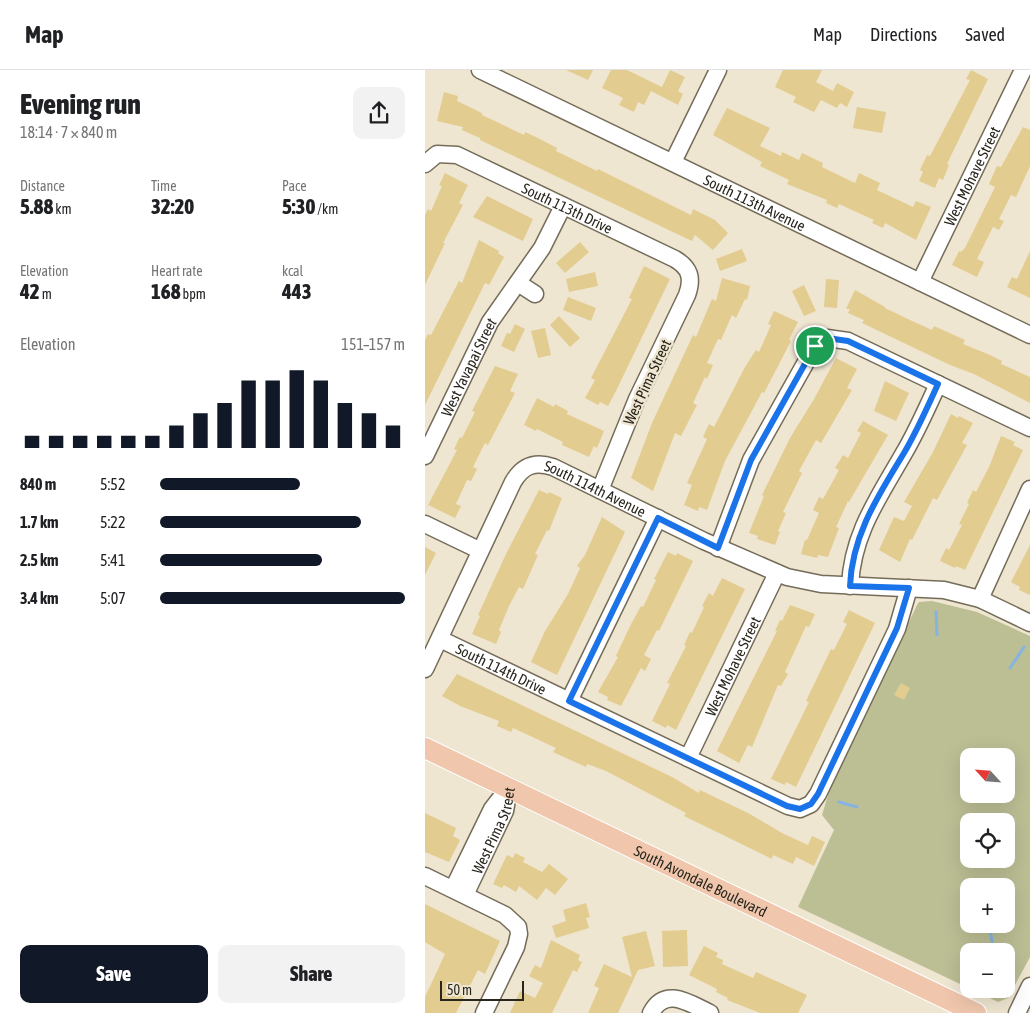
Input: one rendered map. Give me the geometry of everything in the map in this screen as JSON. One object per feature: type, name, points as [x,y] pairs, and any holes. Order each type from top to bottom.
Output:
[{"type":"main road","name":"South Avondale Boulevard","points":[[425,748],[976,1013]]},
{"type":"street","name":"South 113th Avenue","points":[[480,70],[1030,335]]},
{"type":"street","points":[[673,162],[718,70]]},
{"type":"street","name":"West Mohave Street","points":[[920,282],[1023,70]]},
{"type":"street","name":"South 113th Drive","points":[[431,159],[457,155],[681,262],[690,273]]},
{"type":"street","name":"West Yavapai Street","points":[[425,456],[486,329],[542,248],[563,206]]},
{"type":"street","name":"West Pima Street","points":[[600,490],[637,399],[687,295],[690,273]]},
{"type":"street","points":[[518,283],[535,294]]},
{"type":"street","points":[[718,548],[757,449],[815,346],[827,338],[848,341],[1030,428]]},
{"type":"street","points":[[850,586],[852,557],[865,520],[916,431],[938,384]]},
{"type":"street","name":"South 114th Avenue","points":[[479,550],[513,482],[522,469],[530,465],[545,465],[553,467],[718,548],[777,573],[809,582],[850,586],[944,590],[980,599],[1030,623]]},
{"type":"street","points":[[980,599],[1030,489]]},
{"type":"street","points":[[569,701],[658,518]]},
{"type":"street","points":[[425,524],[479,550],[425,670]]},
{"type":"street","name":"West Mohave Street","points":[[688,758],[777,573]]},
{"type":"street","name":"South 114th Drive","points":[[440,639],[787,806],[800,809],[806,808],[818,794],[892,640],[905,606],[909,588]]},
{"type":"street","name":"West Pima Street","points":[[459,892],[505,811],[509,788]]},
{"type":"street","points":[[425,876],[510,918],[518,927],[519,934],[516,947],[484,1013]]},
{"type":"street","points":[[1017,1013],[1030,986]]},
{"type":"street","points":[[651,1013],[655,1005],[666,998],[677,998],[709,1013]]},
{"type":"green space","points":[[932,601],[977,612],[1030,636],[1030,957],[1015,985],[1015,943],[960,943],[960,984],[798,907],[834,830],[822,815],[829,792],[919,602]]},
{"type":"green space","points":[[990,998],[1008,998],[998,1002]]},
{"type":"building","points":[[566,70],[593,70],[588,80]]},
{"type":"building","points":[[611,70],[627,70],[662,87],[670,70],[685,77],[678,91],[683,94],[678,105],[651,91],[644,105],[638,102],[634,112],[619,105],[623,98],[602,88]]},
{"type":"building","points":[[783,70],[822,70],[816,82],[833,91],[837,83],[854,92],[847,107],[840,103],[837,108],[821,100],[814,112],[793,102],[796,97],[775,87]]},
{"type":"building","points":[[971,70],[988,79],[947,164],[949,165],[943,180],[939,178],[935,188],[919,181],[923,172],[920,170],[927,155],[930,156],[970,80],[966,79]]},
{"type":"building","points":[[444,92],[458,96],[457,101],[482,113],[482,115],[524,135],[525,132],[538,138],[557,148],[556,151],[597,171],[598,169],[691,215],[693,209],[715,220],[728,233],[713,250],[695,235],[692,241],[480,140],[480,138],[462,130],[463,127],[437,121]]},
{"type":"building","points":[[857,107],[886,112],[882,133],[853,128]]},
{"type":"building","points":[[727,108],[770,128],[760,146],[781,156],[782,152],[799,160],[802,153],[823,163],[822,167],[855,183],[859,173],[880,183],[877,190],[913,207],[916,201],[931,207],[916,240],[885,223],[883,228],[872,223],[874,220],[839,204],[837,208],[826,203],[827,200],[787,184],[789,180],[760,166],[762,162],[713,135]]},
{"type":"building","points":[[1023,127],[1030,130],[1030,166],[1016,197],[1011,195],[999,219],[1004,221],[999,230],[993,227],[977,259],[984,262],[977,277],[952,265],[959,251],[961,252],[965,248],[995,187],[989,184],[997,166],[1001,167]]},
{"type":"building","points":[[445,173],[468,185],[459,203],[463,205],[443,243],[445,243],[425,285],[425,215],[428,209],[431,211],[442,186],[439,185]]},
{"type":"building","points":[[487,196],[533,219],[523,241],[473,217]]},
{"type":"building","points":[[479,240],[499,251],[498,253],[504,257],[489,285],[485,283],[425,405],[425,340],[428,334],[431,335],[459,281],[462,283]]},
{"type":"building","points":[[580,242],[589,252],[565,273],[556,263]]},
{"type":"building","points":[[742,249],[747,261],[720,271],[716,259]]},
{"type":"building","points":[[1030,251],[1030,298],[1007,287],[1012,277],[1017,279]]},
{"type":"building","points":[[644,266],[670,279],[608,406],[600,402],[598,405],[585,398],[595,380],[591,378],[632,299],[629,298]]},
{"type":"building","points":[[595,272],[598,286],[569,292],[566,279]]},
{"type":"building","points":[[722,278],[750,286],[747,300],[745,299],[736,318],[732,315],[721,340],[718,339],[707,363],[713,365],[693,403],[697,405],[681,436],[675,433],[653,491],[631,478],[652,423],[693,335],[696,337],[712,299],[716,301]]},
{"type":"building","points":[[826,279],[839,280],[837,308],[824,307]]},
{"type":"building","points":[[804,285],[816,311],[804,316],[792,291]]},
{"type":"building","points":[[855,290],[885,308],[932,330],[934,326],[965,340],[963,344],[990,355],[1002,361],[1001,364],[1030,377],[1030,403],[974,374],[950,365],[862,323],[864,320],[848,313],[850,309],[846,309]]},
{"type":"building","points":[[568,297],[596,308],[591,321],[563,310]]},
{"type":"building","points":[[774,311],[798,322],[789,340],[791,341],[725,461],[707,510],[699,507],[698,511],[684,505],[692,485],[687,483],[707,439],[703,437],[709,424],[714,427],[745,367],[756,350],[759,352],[771,325],[768,324]]},
{"type":"building","points":[[559,316],[580,338],[570,347],[550,325]]},
{"type":"building","points":[[515,324],[525,329],[514,352],[501,346],[507,333],[510,334]]},
{"type":"building","points":[[545,328],[551,355],[538,358],[531,331]]},
{"type":"building","points":[[836,358],[857,369],[847,388],[852,390],[821,443],[816,440],[799,471],[802,473],[783,512],[786,513],[778,531],[780,532],[775,545],[757,539],[758,536],[749,533],[764,496],[762,495],[790,438]]},
{"type":"building","points":[[495,366],[518,374],[510,391],[515,393],[488,445],[485,443],[473,467],[477,469],[471,481],[467,480],[456,504],[461,506],[455,518],[428,505],[457,450],[454,449],[460,437],[462,438],[475,412],[472,411]]},
{"type":"building","points":[[885,381],[909,393],[896,421],[874,411]]},
{"type":"building","points":[[537,398],[554,407],[555,404],[568,411],[567,414],[604,431],[597,448],[594,446],[589,457],[562,445],[563,442],[537,429],[536,431],[524,425]]},
{"type":"building","points":[[951,414],[973,423],[962,443],[967,445],[937,500],[933,498],[912,540],[910,539],[900,562],[879,550],[894,517],[904,521],[912,506],[904,502],[933,452]]},
{"type":"building","points":[[863,421],[888,435],[848,501],[836,527],[839,528],[828,557],[818,555],[817,558],[801,554],[805,540],[807,540],[819,513],[813,510],[819,497],[823,499],[839,470],[835,468],[843,455],[848,458],[861,433],[857,431]]},
{"type":"building","points":[[1001,436],[1015,442],[1013,445],[1023,450],[965,570],[956,566],[955,568],[940,561],[946,548],[949,550],[962,525],[959,524],[969,504],[967,503],[973,490],[976,492],[989,467]]},
{"type":"building","points":[[539,490],[562,498],[549,531],[547,530],[535,554],[538,555],[523,589],[519,587],[509,606],[499,630],[501,632],[496,644],[472,634],[480,616],[478,615],[506,554]]},
{"type":"building","points":[[602,517],[625,532],[557,675],[531,662],[545,631],[568,594],[580,568],[577,566],[585,555]]},
{"type":"building","points":[[1030,545],[1030,595],[1019,590],[1020,587],[1011,582]]},
{"type":"building","points":[[425,547],[436,553],[425,575]]},
{"type":"building","points":[[668,552],[676,556],[677,553],[693,561],[659,631],[657,630],[644,655],[651,659],[645,671],[641,668],[621,706],[607,700],[608,697],[598,692],[618,657],[616,656],[630,626],[641,606],[643,607],[656,580],[654,579]]},
{"type":"building","points":[[722,578],[745,589],[676,730],[667,725],[666,728],[652,721],[670,684],[667,683],[686,646],[684,645],[704,607],[702,606],[709,593],[713,596]]},
{"type":"building","points":[[790,605],[815,614],[809,627],[806,626],[785,672],[788,674],[781,686],[778,685],[752,747],[748,745],[739,763],[717,751],[777,631],[775,631],[780,620],[782,621]]},
{"type":"building","points":[[849,610],[875,623],[796,787],[786,782],[785,785],[771,779],[809,702],[806,701],[831,649],[834,650],[847,624],[843,622]]},
{"type":"building","points":[[457,674],[672,777],[699,793],[700,790],[748,813],[784,834],[808,845],[812,836],[825,842],[814,866],[796,857],[793,864],[773,855],[772,859],[684,816],[686,813],[606,771],[587,764],[586,767],[553,752],[556,748],[513,728],[511,732],[497,726],[499,721],[460,706],[442,696]]},
{"type":"building","points":[[901,683],[910,688],[904,700],[894,695]]},
{"type":"building","points":[[425,813],[456,828],[453,836],[460,840],[449,862],[425,852]]},
{"type":"building","points":[[515,853],[525,858],[523,862],[542,872],[549,864],[568,879],[555,895],[546,888],[537,900],[519,886],[516,892],[504,885],[502,888],[493,884],[507,855],[513,858]]},
{"type":"building","points":[[586,903],[590,917],[586,918],[589,928],[556,938],[552,926],[566,921],[563,910]]},
{"type":"building","points":[[425,904],[500,941],[485,974],[478,970],[456,1013],[425,1013],[425,997],[445,954],[425,942]]},
{"type":"building","points":[[687,930],[688,966],[663,967],[662,931]]},
{"type":"building","points":[[646,931],[655,966],[638,970],[618,1013],[588,1013],[599,988],[594,986],[604,964],[632,977],[622,937]]},
{"type":"building","points":[[551,940],[580,955],[578,960],[582,962],[577,972],[573,970],[552,1013],[510,1013],[520,991],[535,998],[543,983],[529,976],[535,965],[541,968]]},
{"type":"building","points":[[704,946],[718,953],[716,957],[723,960],[722,964],[753,978],[756,972],[807,995],[798,1013],[760,1013],[727,1000],[728,998],[716,992],[717,989],[689,975]]},
{"type":"waterway","points":[[936,612],[937,635]]},
{"type":"waterway","points":[[1010,668],[1024,647]]},
{"type":"waterway","points":[[839,802],[857,807]]},
{"type":"waterway","points":[[991,933],[992,943]]},
{"type":"route","points":[[827,338],[848,341],[938,384],[916,431],[865,520],[852,557],[850,586],[909,588],[908,597],[892,640],[818,794],[811,804],[806,808],[800,809],[787,806],[569,701],[658,518],[718,548],[751,460],[815,346],[827,338]]}]
